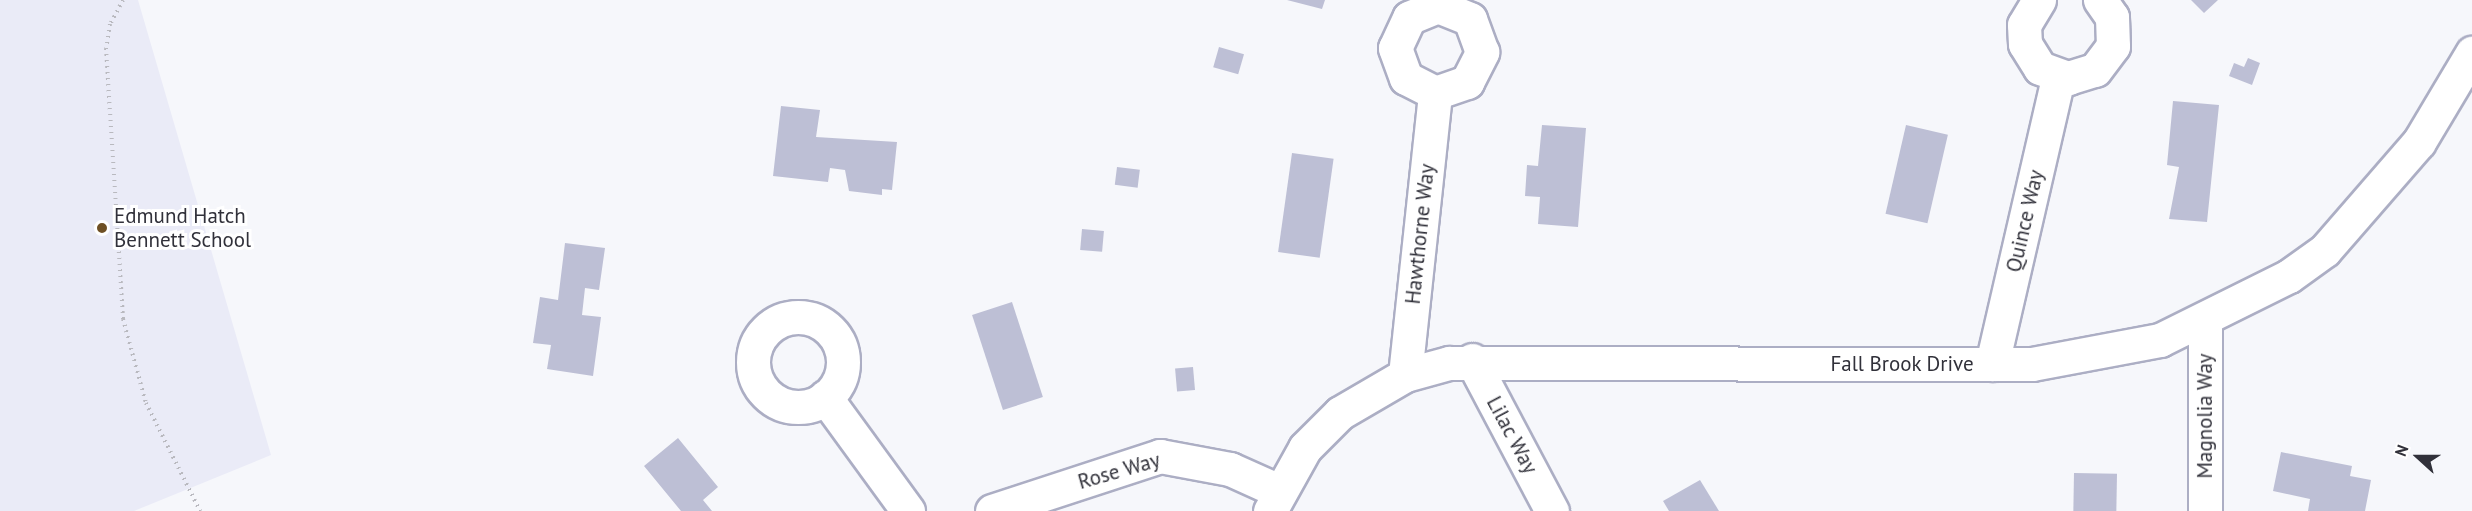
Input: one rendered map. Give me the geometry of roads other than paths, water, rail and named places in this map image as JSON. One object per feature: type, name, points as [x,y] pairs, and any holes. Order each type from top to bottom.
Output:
[{"type":"street","points":[[2038,0],[2024,25],[2025,44],[2040,68],[2058,77],[2087,75],[2108,55],[2114,26],[2100,0]]},
{"type":"street","name":"Fall Brook Drive","points":[[1274,501],[1305,448],[1340,413],[1405,375],[1472,360],[1992,364],[2113,352],[2205,322],[2289,276],[2355,220],[2419,142],[2472,53]]},
{"type":"street","name":"Quince Way","points":[[1992,364],[2058,77]]},
{"type":"street","name":"Hawthorne Way","points":[[1405,375],[1435,93]]},
{"type":"street","name":"Magnolia Way","points":[[2205,322],[2205,511]]},
{"type":"street","name":"Lilac Way","points":[[1472,360],[1552,511]]},
{"type":"street","points":[[825,398],[908,511]]},
{"type":"street","name":"Rose Way","points":[[992,511],[1160,456],[1230,469],[1274,501]]},
{"type":"place","name":"Edmund Hatch Bennett School","points":[[102,228]]}]
